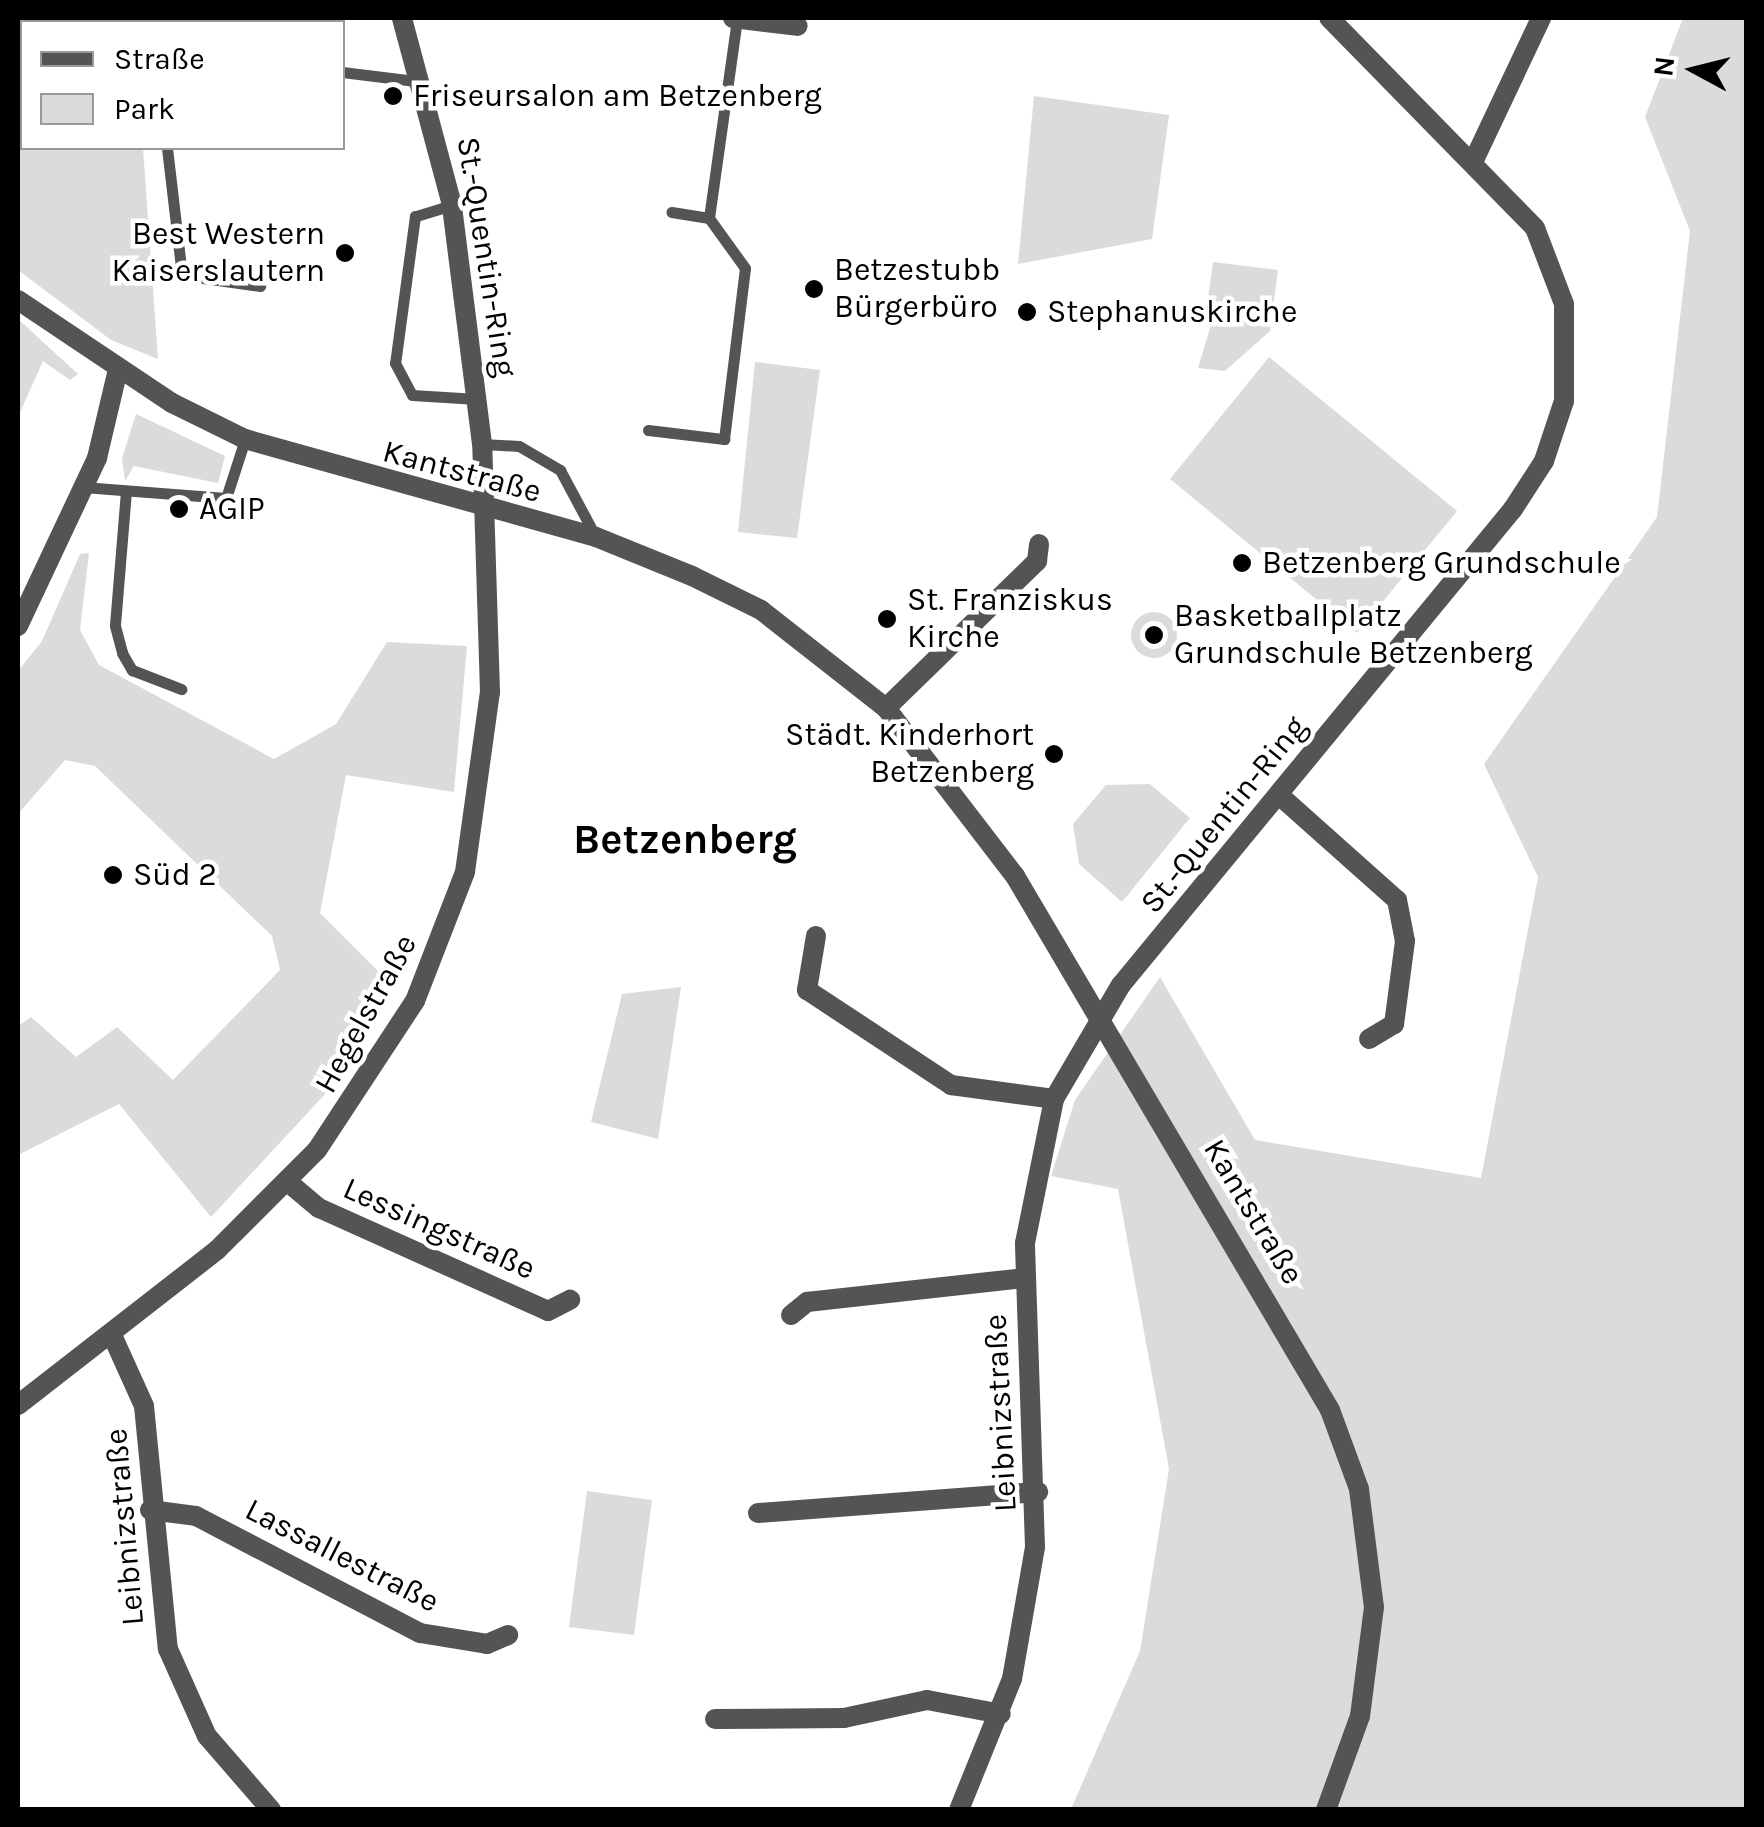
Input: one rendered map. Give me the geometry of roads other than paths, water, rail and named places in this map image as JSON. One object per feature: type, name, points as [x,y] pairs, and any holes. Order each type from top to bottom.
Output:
[{"type":"street","name":"St.-Quentin-Ring","points":[[402,18],[452,205],[482,444],[484,510]]},
{"type":"street","points":[[735,18],[798,26]]},
{"type":"street","name":"St.-Quentin-Ring","points":[[1099,1015],[1513,510],[1556,432],[1568,371],[1556,274],[1529,218],[1329,18]]},
{"type":"street","points":[[1474,160],[1542,18]]},
{"type":"street","name":"Kantstraße","points":[[18,300],[118,369],[245,439],[484,510],[596,537],[761,610],[886,708],[1015,876],[1262,1282],[1330,1410],[1358,1489],[1374,1608],[1368,1680],[1326,1810]]},
{"type":"street","points":[[18,626],[83,487],[118,369]]},
{"type":"street","name":"Hegelstraße","points":[[18,1405],[112,1335],[289,1183],[388,1051],[465,872],[490,692],[484,510]]},
{"type":"street","points":[[886,708],[1037,561],[1039,544]]},
{"type":"street","points":[[1280,795],[1397,900],[1405,942],[1394,1024],[1369,1039]]},
{"type":"street","points":[[816,936],[807,990],[951,1085],[1054,1100]]},
{"type":"street","name":"Leibnizstraße","points":[[959,1810],[1001,1714],[1029,1595],[1038,1492],[1024,1278],[1034,1164],[1054,1100],[1099,1015]]},
{"type":"street","name":"Lessingstraße","points":[[289,1183],[319,1208],[548,1311],[570,1300]]},
{"type":"street","points":[[790,1315],[806,1302],[1024,1278]]},
{"type":"street","name":"Leibnizstraße","points":[[112,1335],[144,1406],[160,1619],[179,1679],[208,1736],[271,1810]]},
{"type":"street","points":[[758,1513],[1038,1492]]},
{"type":"street","name":"Lassallestraße","points":[[150,1510],[196,1516],[420,1633],[487,1644],[508,1635]]},
{"type":"street","points":[[716,1719],[831,1719],[927,1700],[1001,1714]]},
{"type":"lane","points":[[648,430],[724,438],[746,268],[709,218],[735,18]]},
{"type":"lane","points":[[345,72],[422,82]]},
{"type":"lane","points":[[168,150],[182,275],[260,286]]},
{"type":"lane","points":[[452,205],[415,216],[395,363],[412,396],[477,399]]},
{"type":"lane","points":[[670,212],[709,218]]},
{"type":"lane","points":[[83,487],[226,498],[245,439]]},
{"type":"lane","points":[[482,444],[519,446],[560,470],[596,537]]},
{"type":"lane","points":[[126,491],[114,626],[132,670],[181,688]]},
{"type":"place","name":"Friseursalon am Betzenberg","points":[[393,96]]},
{"type":"place","name":"Best Western Kaiserslautern","points":[[345,253]]},
{"type":"place","name":"Betzestubb Bürgerbüro","points":[[814,289]]},
{"type":"place","name":"Stephanuskirche","points":[[1027,312]]},
{"type":"place","name":"AGIP","points":[[179,509]]},
{"type":"place","name":"Betzenberg Grundschule","points":[[1242,563]]},
{"type":"place","name":"St. Franziskus Kirche","points":[[887,619]]},
{"type":"place","name":"Basketballplatz Grundschule Betzenberg","points":[[1154,635]]},
{"type":"place","name":"Städt. Kinderhort Betzenberg","points":[[1054,754]]},
{"type":"place","name":"Süd 2","points":[[113,875]]},
{"type":"district","name":"Betzenberg","points":[[685,839]]}]
